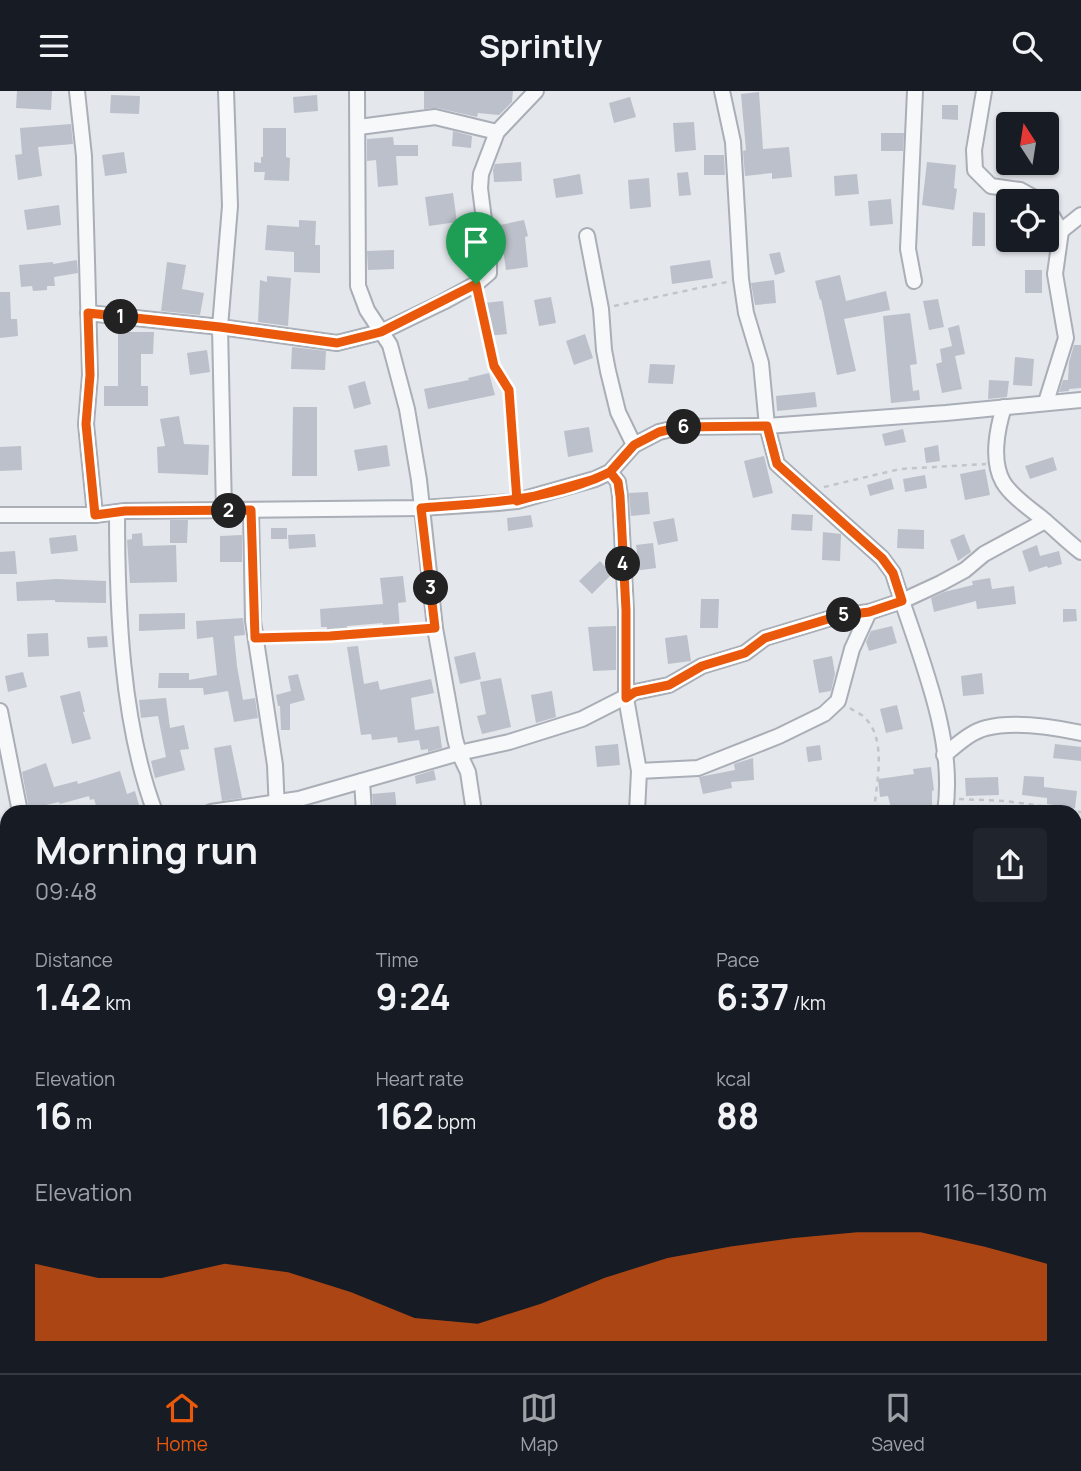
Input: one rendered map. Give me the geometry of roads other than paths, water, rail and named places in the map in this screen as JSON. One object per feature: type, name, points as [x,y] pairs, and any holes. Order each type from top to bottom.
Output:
[{"type":"street","points":[[77,91],[84,156],[90,375],[86,424],[95,515]]},
{"type":"street","points":[[224,511],[220,327],[230,206],[226,91]]},
{"type":"street","points":[[358,91],[358,286],[367,310],[390,345],[407,409],[415,451],[435,628],[459,753],[468,772],[473,805]]},
{"type":"street","points":[[88,313],[337,343],[381,332],[476,284],[489,273],[480,188],[481,174],[497,132],[536,91]]},
{"type":"street","points":[[722,91],[733,142],[741,279],[761,363],[767,426],[777,464],[882,558],[893,573],[932,688],[944,755],[946,805]]},
{"type":"street","points":[[914,281],[908,249],[915,91]]},
{"type":"street","points":[[984,91],[974,150],[975,170],[991,186],[1013,189]]},
{"type":"street","points":[[359,127],[435,117],[497,132]]},
{"type":"street","points":[[1061,231],[1081,215]]},
{"type":"street","points":[[1046,402],[1066,338],[1055,274],[1061,231],[1059,228]]},
{"type":"street","points":[[587,236],[601,309],[608,371],[618,412],[634,445]]},
{"type":"street","points":[[1066,338],[1076,331],[1081,332]]},
{"type":"street","points":[[0,515],[421,508],[517,501],[595,479],[610,472],[634,445],[659,432],[680,427],[767,426],[1081,400]]},
{"type":"street","points":[[1004,407],[999,425],[997,463],[1004,483],[1081,552]]},
{"type":"street","points":[[610,472],[618,482],[620,496],[626,610],[626,698],[639,771],[637,805]]},
{"type":"street","points":[[251,510],[255,638],[275,765],[278,805]]},
{"type":"street","points":[[117,512],[117,592],[123,651],[136,746],[152,805]]},
{"type":"street","points":[[284,805],[582,719],[635,692],[669,685],[702,666],[745,653],[765,638],[838,616],[869,612],[902,601],[965,570],[984,554],[1045,521]]},
{"type":"street","points":[[639,771],[698,768],[805,725],[824,714],[838,701],[852,649],[869,612]]},
{"type":"street","points":[[0,711],[19,805]]},
{"type":"street","points":[[944,755],[968,737],[986,728],[1053,727],[1081,733]]},
{"type":"street","points":[[362,781],[364,805]]}]
